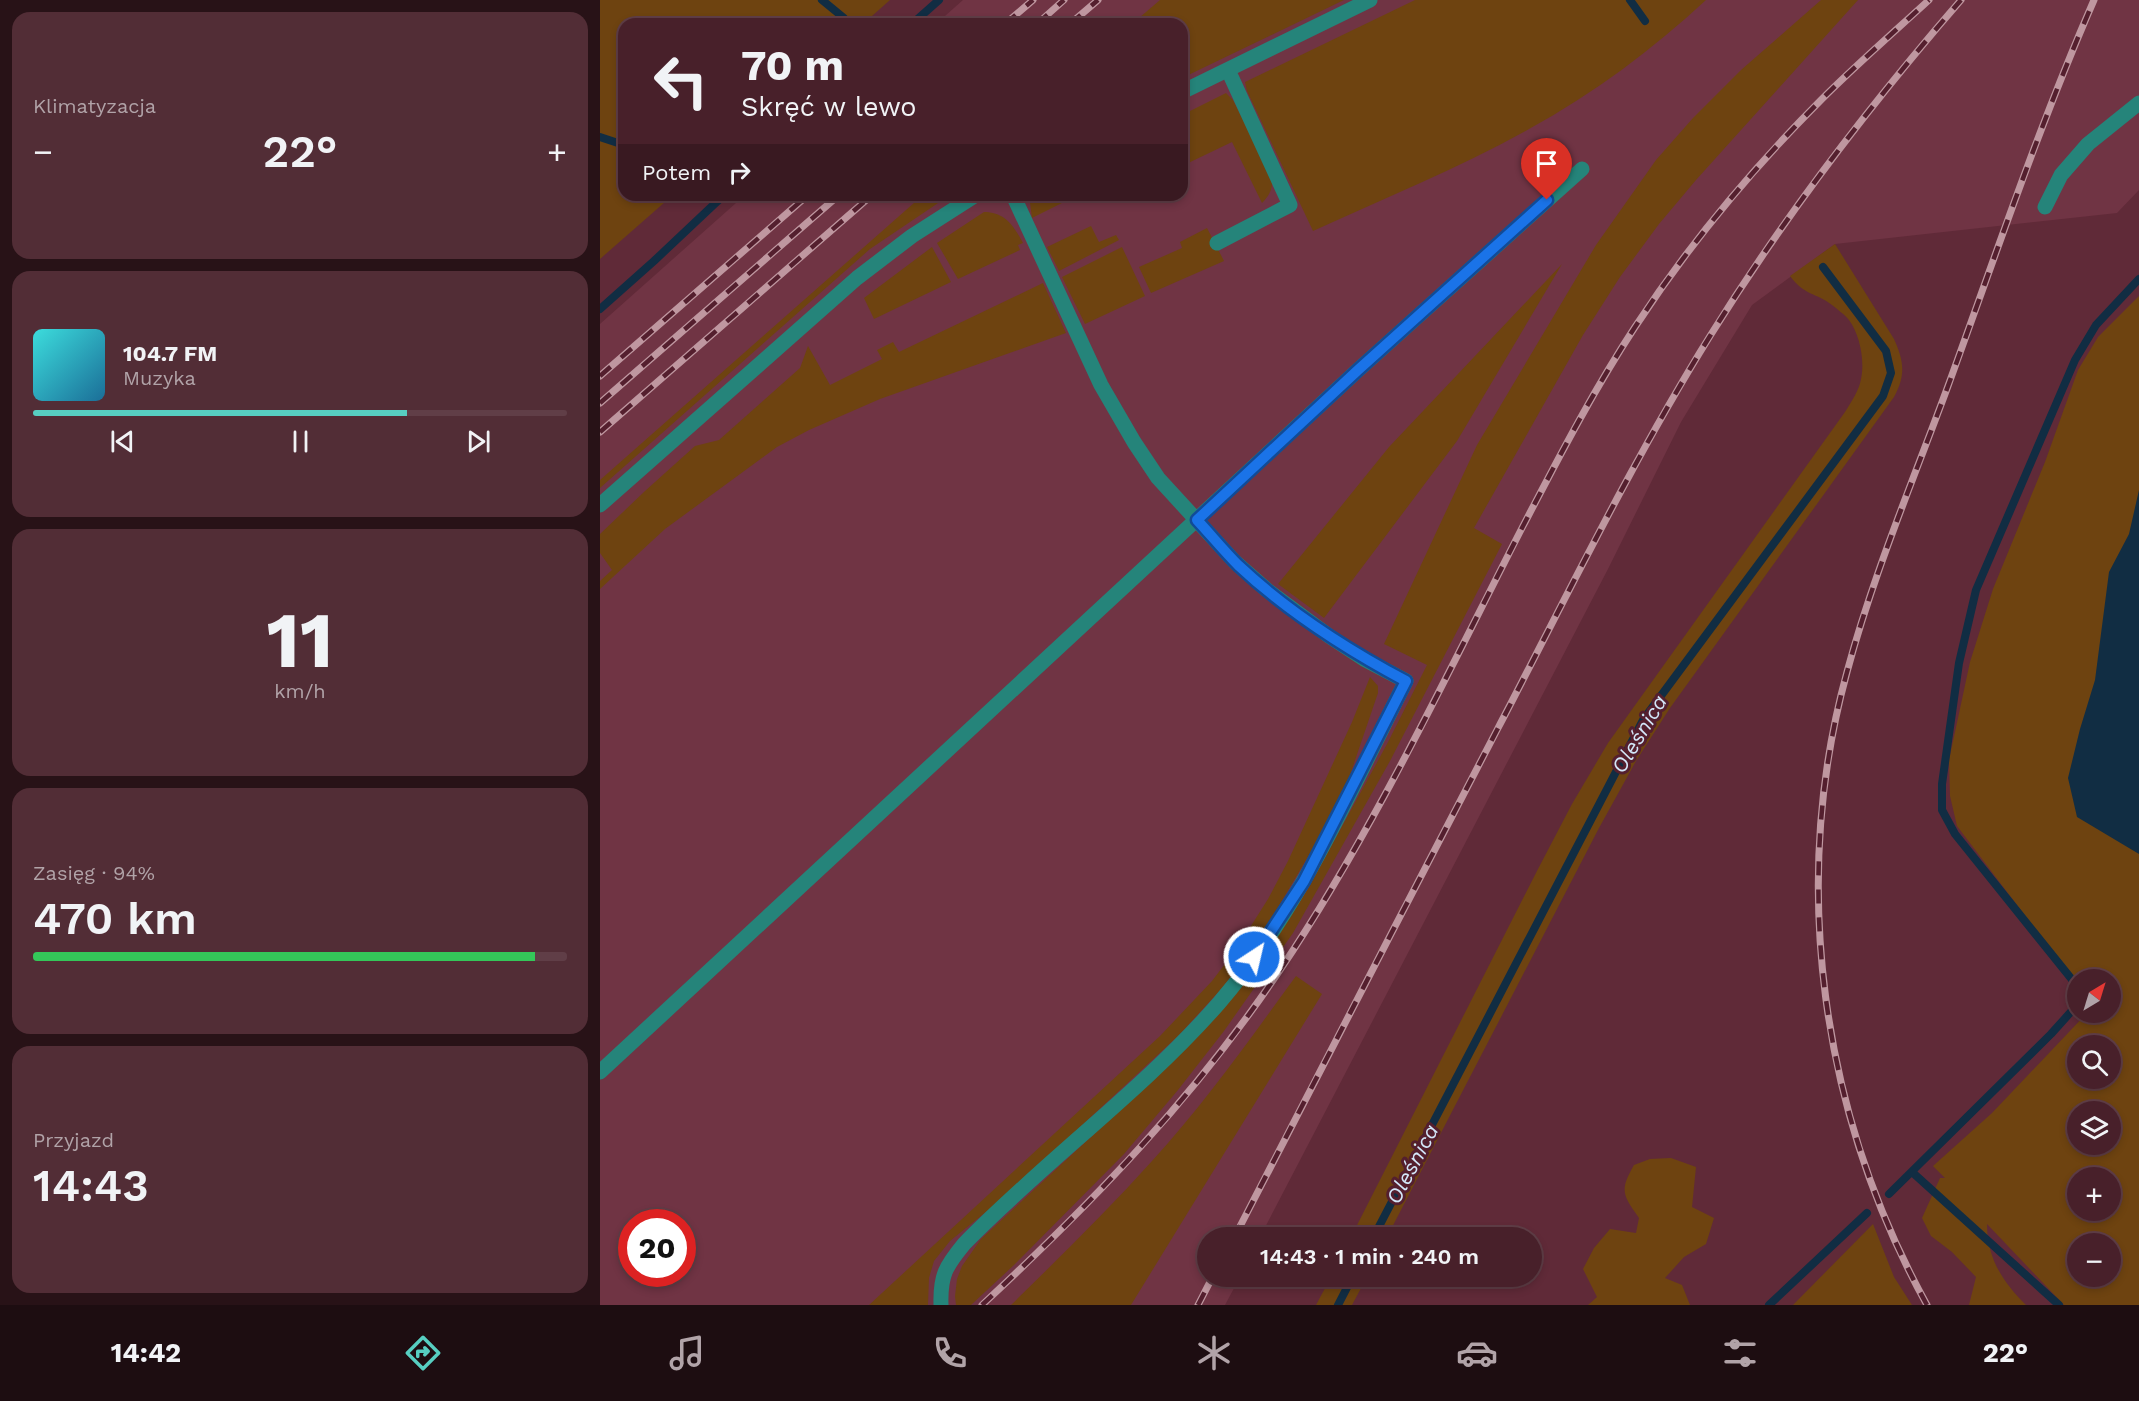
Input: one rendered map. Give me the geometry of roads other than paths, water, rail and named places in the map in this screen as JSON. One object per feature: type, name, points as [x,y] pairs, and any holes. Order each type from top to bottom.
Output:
[{"type":"lane","points":[[1188,89],[1370,0]]},
{"type":"lane","points":[[1218,243],[1290,205],[1228,70]]},
{"type":"lane","points":[[2045,207],[2061,175],[2088,144],[2139,103]]},
{"type":"lane","points":[[600,1072],[1358,370],[1582,169]]},
{"type":"lane","points":[[600,505],[857,278],[912,236],[967,201]]},
{"type":"lane","points":[[941,1305],[941,1280],[946,1268],[964,1244],[1169,1054],[1219,1002],[1243,973],[1304,881],[1406,681],[1364,659],[1267,590],[1235,562],[1158,478],[1101,385],[1016,201]]},
{"type":"water","points":[[2139,490],[2139,854],[2077,817],[2068,778],[2095,680],[2109,572],[2129,534]]},
{"type":"waterway","points":[[822,0],[844,18]]},
{"type":"waterway","points":[[919,18],[939,0]]},
{"type":"waterway","name":"Oleśnica","points":[[1630,0],[1645,21]]},
{"type":"waterway","points":[[600,137],[618,143]]},
{"type":"waterway","points":[[600,309],[718,201]]},
{"type":"waterway","name":"Oleśnica","points":[[1379,1227],[1643,720],[1883,396],[1891,373],[1886,351],[1823,267]]},
{"type":"waterway","points":[[2067,973],[1955,834],[1942,810],[1942,784],[1959,663],[1976,590],[2075,360],[2096,325],[2139,279]]},
{"type":"waterway","points":[[1889,1194],[2067,1016]]},
{"type":"waterway","points":[[1912,1172],[2059,1305]]},
{"type":"waterway","points":[[1769,1305],[1867,1213]]},
{"type":"waterway","name":"Oleśnica","points":[[1338,1305],[1347,1287]]},
{"type":"railway","points":[[1012,18],[1033,0]]},
{"type":"railway","points":[[1044,18],[1064,0]]},
{"type":"railway","points":[[1077,18],[1098,0]]},
{"type":"railway","points":[[982,1305],[1064,1227],[1141,1146],[1213,1062],[1280,970],[1347,863],[1378,808],[1590,400],[1655,297],[1746,180],[1821,100],[1929,0]]},
{"type":"railway","points":[[1240,1227],[1600,531],[1681,384],[1738,292],[1798,205],[1893,80],[1961,0]]},
{"type":"railway","points":[[1927,1305],[1891,1231],[1862,1155],[1840,1076],[1825,996],[1819,915],[1820,833],[1829,752],[1847,672],[1881,564],[2036,143],[2094,0]]},
{"type":"railway","points":[[600,376],[801,201]]},
{"type":"railway","points":[[600,403],[832,201]]},
{"type":"railway","points":[[600,432],[865,201]]},
{"type":"railway","points":[[1198,1305],[1207,1287]]}]
